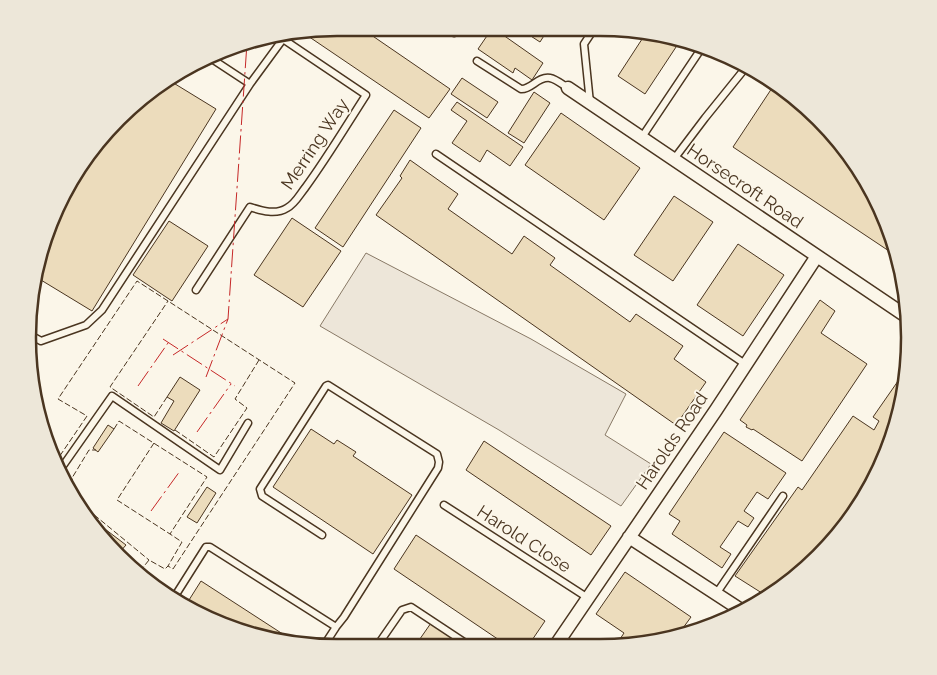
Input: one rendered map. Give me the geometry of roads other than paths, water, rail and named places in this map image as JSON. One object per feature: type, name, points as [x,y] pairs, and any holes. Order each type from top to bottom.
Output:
[{"type":"street","name":"Horsecroft Road","points":[[568,88],[899,312]]},
{"type":"street","name":"Harolds Road","points":[[560,639],[716,410],[817,256]]},
{"type":"street","points":[[629,536],[734,608]]},
{"type":"lane","points":[[589,36],[584,44],[590,103]]},
{"type":"lane","name":"Merring Way","points":[[196,290],[250,207],[262,211],[277,211],[288,208],[296,200],[366,95],[286,41]]},
{"type":"lane","points":[[36,338],[41,341],[86,325],[102,310],[276,43]]},
{"type":"lane","points":[[642,137],[698,53]]},
{"type":"lane","points":[[477,61],[521,90],[542,78],[551,78],[568,88]]},
{"type":"lane","points":[[216,62],[250,84]]},
{"type":"lane","points":[[674,159],[742,72]]},
{"type":"lane","points":[[436,154],[745,364]]},
{"type":"lane","points":[[322,535],[262,496],[260,488],[328,385],[437,454],[439,462],[438,468],[329,639]]},
{"type":"lane","points":[[64,464],[112,396],[220,470],[248,424]]},
{"type":"lane","points":[[716,594],[783,496]]},
{"type":"lane","name":"Harold Close","points":[[444,505],[588,598]]},
{"type":"lane","points":[[177,592],[206,547],[210,547],[336,627]]},
{"type":"lane","points":[[382,639],[402,610],[411,607],[459,639]]}]
